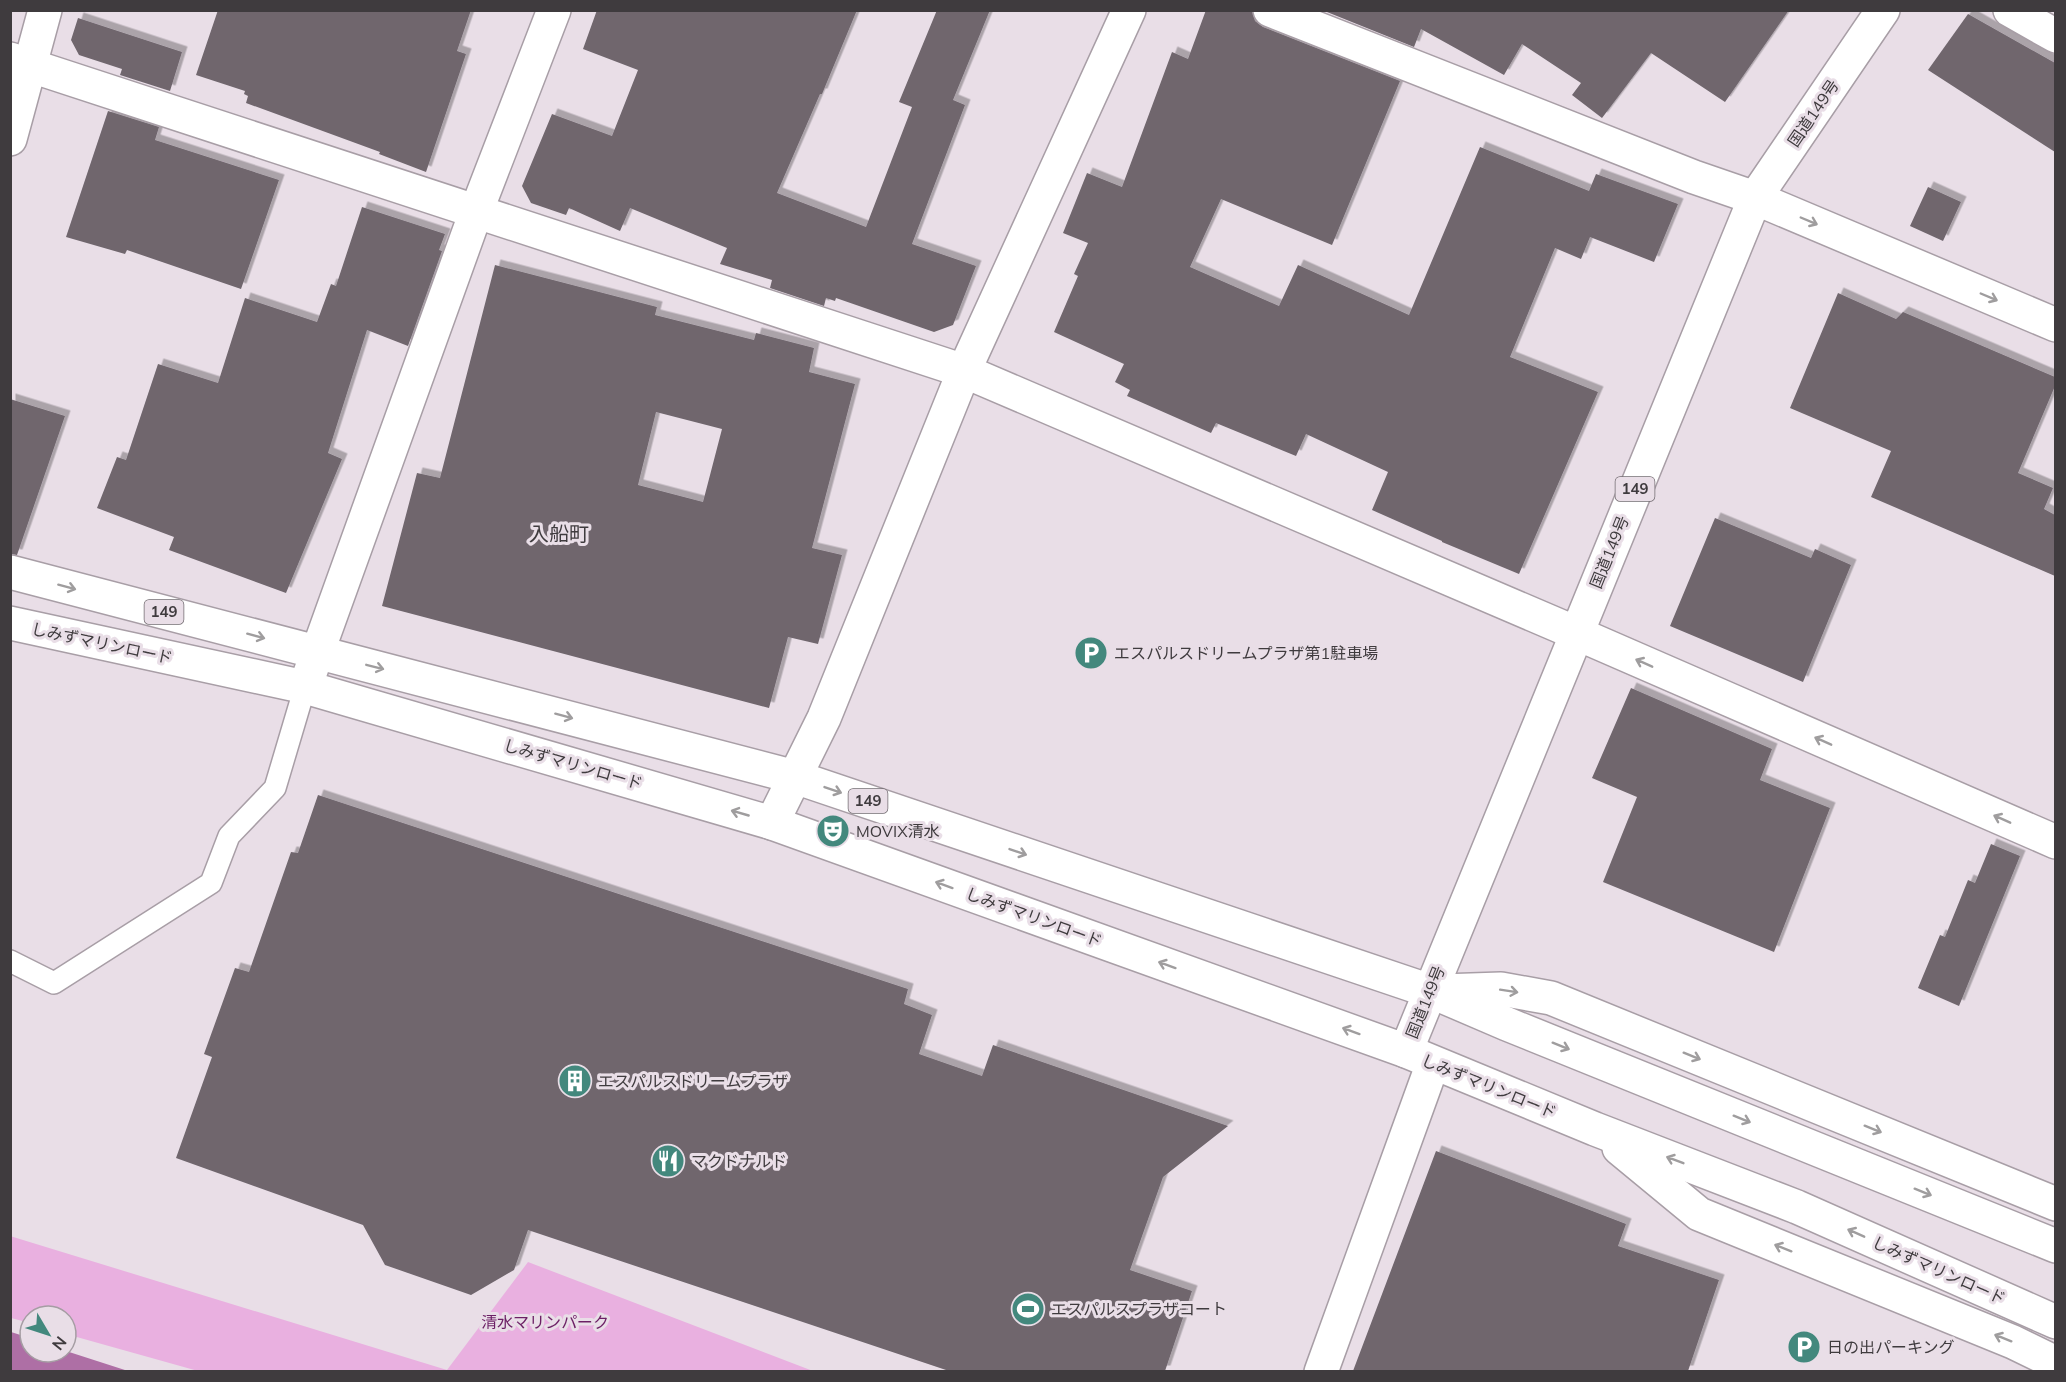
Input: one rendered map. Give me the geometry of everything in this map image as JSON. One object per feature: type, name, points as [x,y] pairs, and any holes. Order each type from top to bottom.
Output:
[{"type":"main road","points":[[10,139],[20,62],[45,10]]},
{"type":"main road","points":[[305,687],[476,212],[554,10]]},
{"type":"main road","points":[[772,822],[824,718],[964,371],[1129,10]]},
{"type":"main road","points":[[1270,10],[1755,198],[2055,325]]},
{"type":"main road","name":"国道149号","points":[[1320,1371],[1419,1057],[1430,991],[1755,198],[1883,10]]},
{"type":"main road","points":[[2010,10],[2055,36]]},
{"type":"main road","points":[[20,62],[964,371],[1576,633],[2055,842]]},
{"type":"main road","name":"149","points":[[10,572],[795,777],[1430,991]]},
{"type":"main road","name":"しみずマリンロード","points":[[10,623],[305,687],[772,822],[1419,1057],[1594,1129],[1797,1207],[2055,1322]]},
{"type":"main road","points":[[1430,991],[1501,989],[1551,998],[2055,1204]]},
{"type":"main road","points":[[1430,991],[2051,1243]]},
{"type":"main road","points":[[1594,1129],[1699,1214],[2013,1342],[2055,1363]]},
{"type":"lane","points":[[10,961],[54,983],[211,883],[229,836],[275,788],[305,687]]},
{"type":"green space","name":"清水マリンパーク","points":[[10,1236],[447,1370],[528,1262],[813,1371],[198,1371],[78,1337],[78,1304],[18,1304],[18,1320],[11,1318]]},
{"type":"shaded area","points":[[11,1332],[18,1334],[18,1364],[78,1364],[78,1355],[128,1371],[11,1371]]},
{"type":"building","points":[[218,10],[471,10],[457,51],[466,54],[426,172],[379,154],[380,152],[246,103],[248,96],[244,94],[245,91],[196,75]]},
{"type":"building","points":[[597,10],[857,10],[777,193],[866,227],[912,107],[899,102],[937,10],[990,10],[953,100],[965,105],[912,244],[976,266],[953,325],[934,332],[836,298],[835,301],[826,298],[824,306],[770,288],[772,280],[720,264],[727,248],[630,208],[620,231],[569,208],[566,215],[531,203],[522,186],[552,114],[612,136],[638,70],[583,49]]},
{"type":"building","points":[[1206,10],[1252,10],[1255,21],[1263,27],[1400,81],[1332,245],[1221,199],[1190,267],[1279,306],[1298,265],[1409,315],[1480,147],[1589,191],[1596,174],[1678,204],[1654,262],[1590,237],[1581,259],[1555,248],[1510,357],[1598,392],[1519,574],[1372,510],[1388,472],[1306,434],[1296,456],[1216,423],[1211,433],[1127,396],[1130,390],[1115,382],[1124,364],[1054,332],[1078,276],[1074,274],[1088,243],[1063,233],[1087,173],[1122,187],[1172,52],[1188,59]]},
{"type":"building","points":[[1322,10],[1789,10],[1725,102],[1651,53],[1602,118],[1572,95],[1581,83],[1522,44],[1504,75],[1421,29],[1414,47]]},
{"type":"building","points":[[1968,14],[2055,63],[2055,152],[1928,70]]},
{"type":"building","points":[[78,18],[182,52],[170,91],[120,75],[122,69],[79,55],[71,40]]},
{"type":"building","points":[[108,111],[159,127],[155,140],[279,180],[241,289],[127,250],[125,254],[66,237]]},
{"type":"building","points":[[1928,187],[1961,202],[1943,241],[1910,226]]},
{"type":"building","points":[[362,207],[445,234],[439,250],[442,251],[408,346],[367,330],[328,453],[342,459],[286,593],[169,550],[174,537],[97,508],[117,457],[126,460],[158,364],[218,383],[245,298],[317,322],[331,284],[336,286]]},
{"type":"building","points":[[495,265],[657,307],[655,315],[754,340],[756,333],[814,348],[809,372],[855,384],[812,548],[842,555],[818,644],[788,637],[769,708],[382,606],[417,473],[440,478]],"holes":[[[656,412],[722,429],[703,502],[638,485]]]},
{"type":"building","points":[[1838,293],[1896,319],[1903,312],[2055,377],[2055,386],[2018,473],[2053,488],[2044,509],[2055,515],[2055,576],[1871,497],[1891,451],[1790,408]]},
{"type":"building","points":[[10,399],[65,416],[17,555],[10,554]]},
{"type":"building","points":[[1715,518],[1811,558],[1815,549],[1851,565],[1803,682],[1670,626]]},
{"type":"building","points":[[1631,688],[1772,749],[1760,780],[1830,808],[1774,952],[1603,882],[1637,797],[1592,778]]},
{"type":"building","name":"エスパルスドリームプラザ","points":[[318,795],[908,989],[904,1004],[932,1015],[919,1054],[982,1076],[993,1045],[1228,1126],[1163,1177],[1130,1270],[1192,1291],[1165,1371],[949,1371],[528,1230],[514,1270],[471,1295],[385,1265],[363,1225],[176,1158],[212,1057],[204,1054],[235,968],[249,972],[291,852],[298,853]]},
{"type":"building","points":[[1991,844],[2020,856],[1959,1006],[1918,988],[1940,935],[1945,937],[1968,880],[1975,883]]},
{"type":"building","points":[[1436,1151],[1626,1224],[1618,1246],[1719,1280],[1688,1371],[1353,1371]]},
{"type":"place","name":"エスパルスドリームプラザ第1駐車場","points":[[1091,653]]},
{"type":"place","name":"MOVIX清水","points":[[833,831]]},
{"type":"place","name":"エスパルスドリームプラザ","points":[[575,1081]]},
{"type":"place","name":"マクドナルド","points":[[668,1161]]},
{"type":"place","name":"エスパルスプラザコート","points":[[1028,1309]]},
{"type":"place","name":"日の出パーキング","points":[[1804,1347]]},
{"type":"district","name":"入船町","points":[[559,534]]}]
